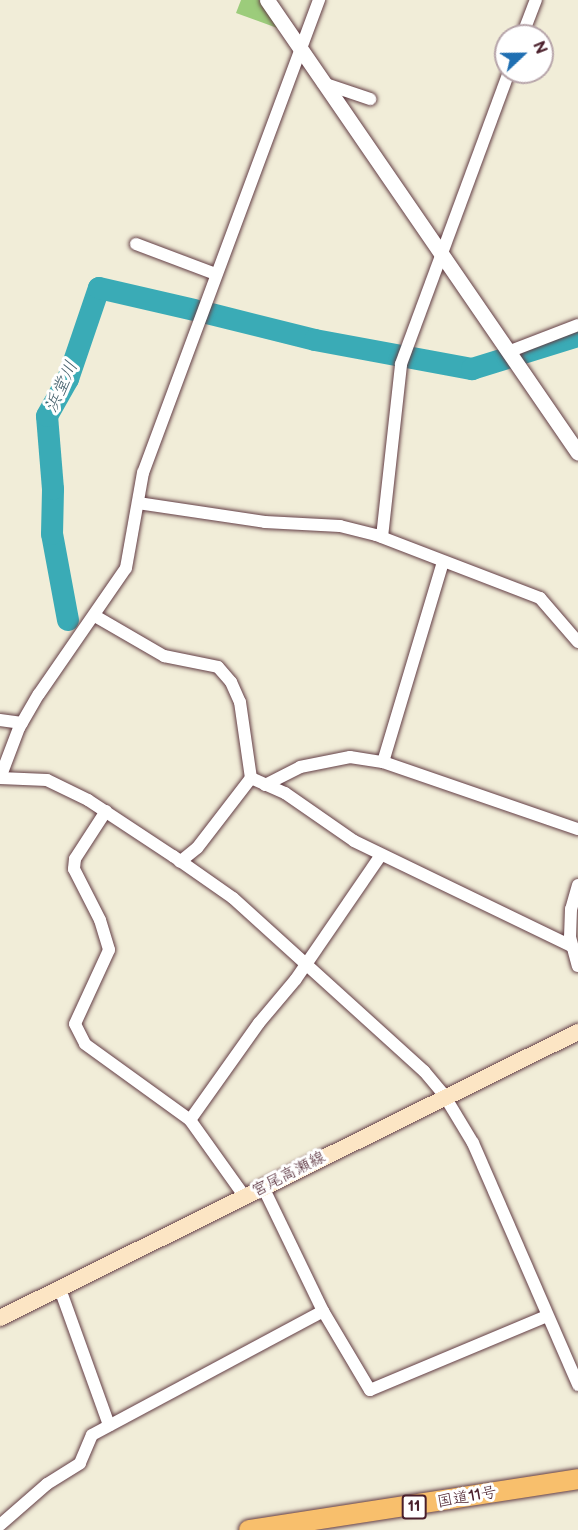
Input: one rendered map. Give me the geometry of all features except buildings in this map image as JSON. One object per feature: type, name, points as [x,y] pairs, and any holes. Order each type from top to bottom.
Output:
[{"type":"highway","name":"国道11号","points":[[249,1530],[578,1479]]},
{"type":"main road","name":"宮尾高瀬線","points":[[0,1318],[187,1222],[264,1189],[444,1095],[578,1032]]},
{"type":"street","points":[[267,0],[578,453]]},
{"type":"street","points":[[319,0],[143,473],[126,568],[22,723],[0,778],[47,780],[106,811],[233,898],[444,1095],[482,1164],[578,1385]]},
{"type":"street","points":[[527,24],[536,0]]},
{"type":"street","points":[[323,83],[370,99]]},
{"type":"street","points":[[382,537],[403,360],[505,84]]},
{"type":"street","points":[[136,244],[216,274]]},
{"type":"street","points":[[511,356],[578,326]]},
{"type":"street","points":[[138,503],[265,522],[340,526],[382,537],[540,598],[578,642]]},
{"type":"street","points":[[383,762],[443,562]]},
{"type":"street","points":[[95,616],[164,656],[218,667],[240,702],[251,778],[197,848],[180,861]]},
{"type":"street","points":[[0,720],[22,723]]},
{"type":"street","points":[[265,785],[327,759],[350,757],[383,762],[578,830]]},
{"type":"street","points":[[251,778],[285,793],[381,855],[571,946]]},
{"type":"street","points":[[106,811],[75,859],[74,869],[100,920],[109,950],[75,1024],[85,1044],[190,1120],[244,1197]]},
{"type":"street","points":[[190,1120],[306,964],[381,855]]},
{"type":"street","points":[[578,885],[571,909],[571,946],[578,966]]},
{"type":"street","points":[[264,1189],[323,1311],[370,1390],[547,1316]]},
{"type":"street","points":[[60,1289],[109,1425]]},
{"type":"street","points":[[0,1525],[47,1484],[80,1463],[93,1435],[323,1311]]},
{"type":"green space","points":[[241,0],[259,0],[280,29],[236,13]]},
{"type":"waterway","name":"浜堂川","points":[[68,620],[52,534],[53,489],[47,416],[68,379],[99,288],[194,310]]},
{"type":"waterway","name":"浜堂川","points":[[207,313],[315,340],[472,369],[578,336]]}]
